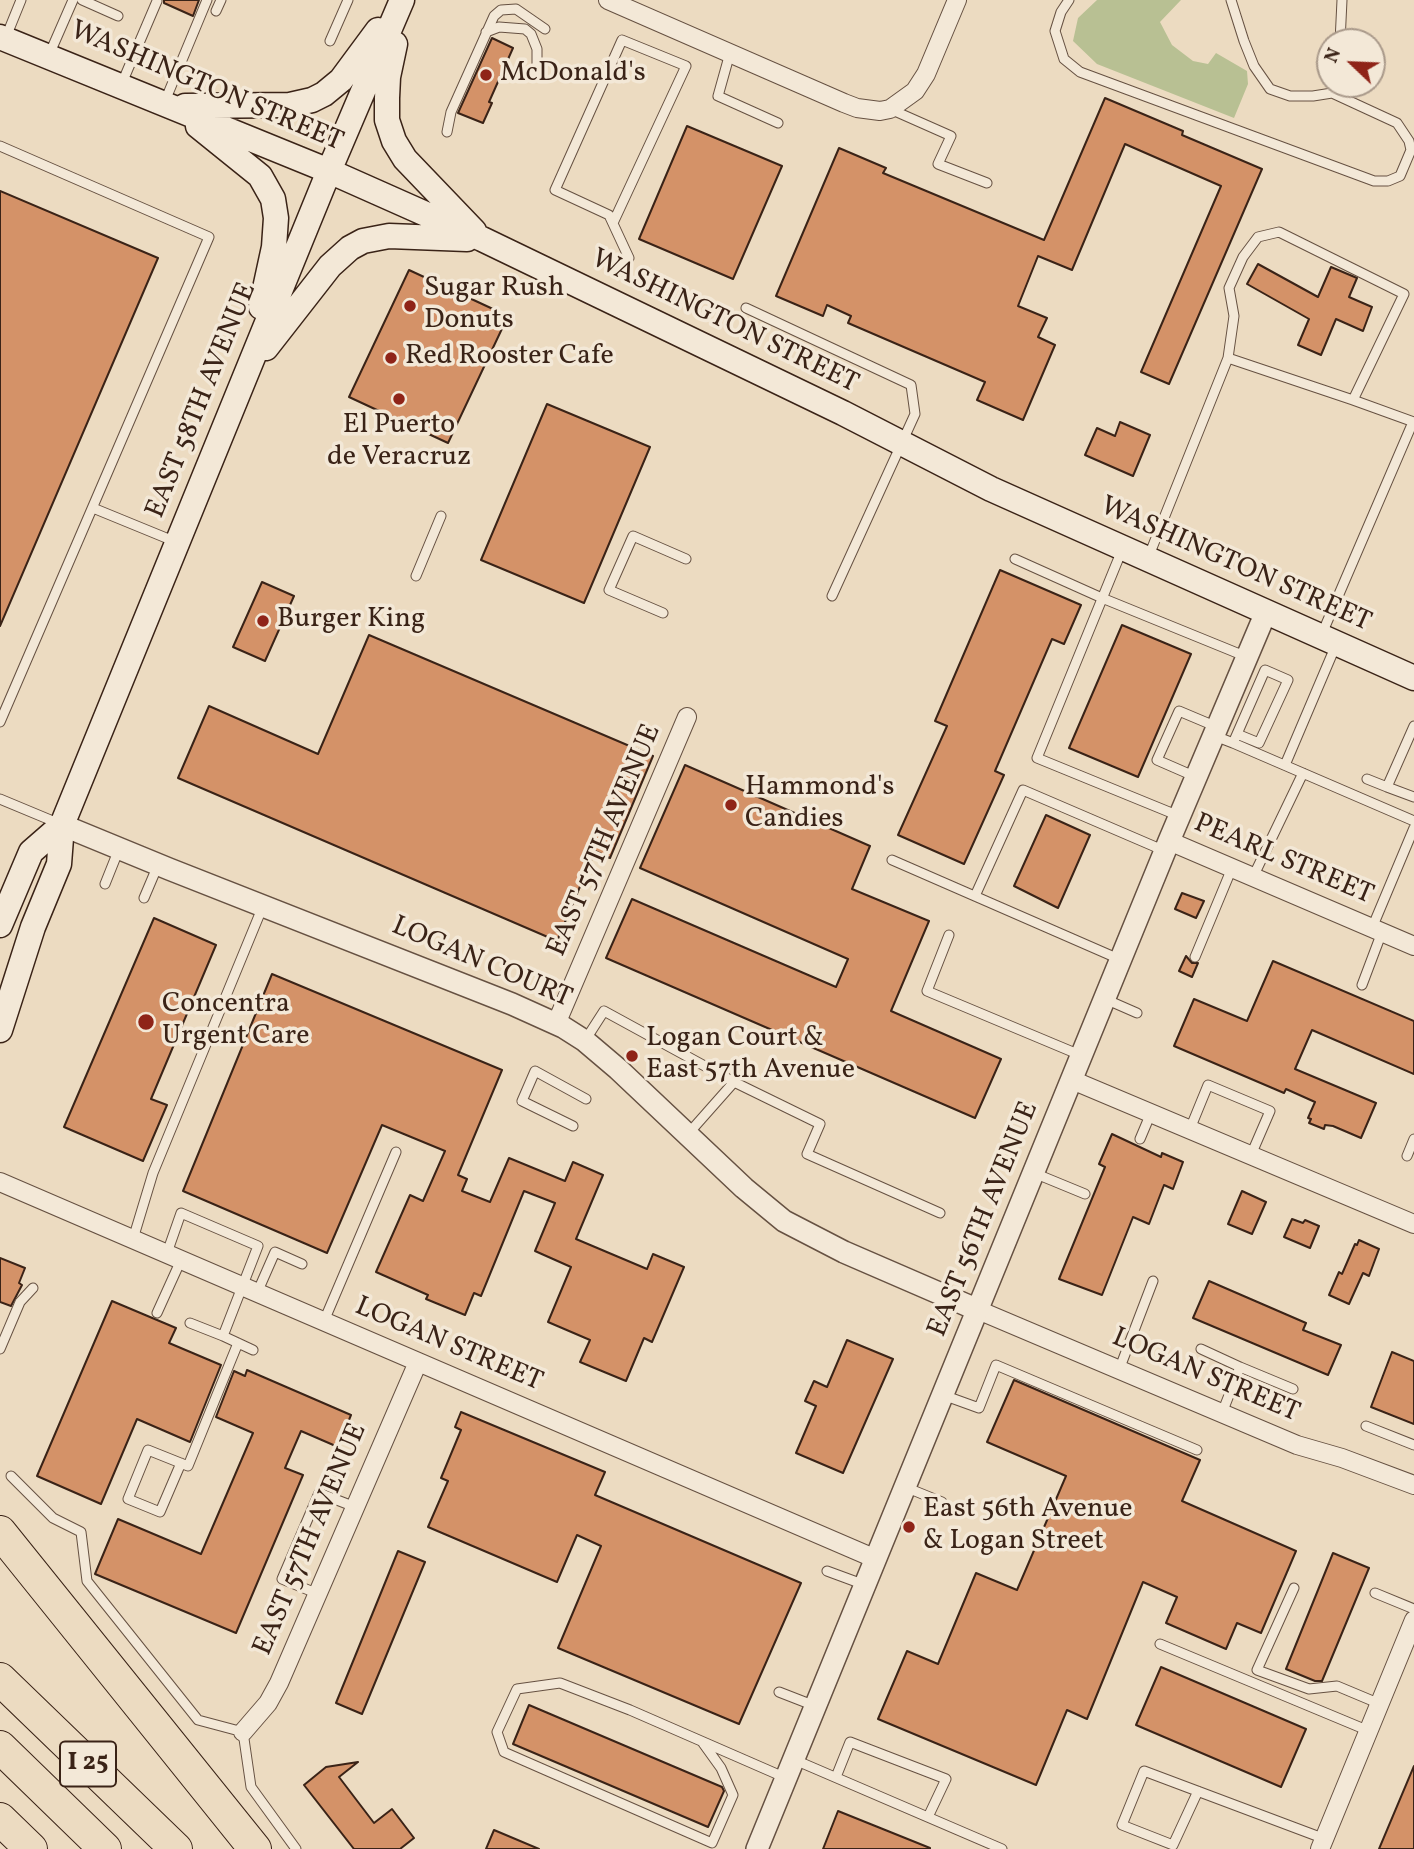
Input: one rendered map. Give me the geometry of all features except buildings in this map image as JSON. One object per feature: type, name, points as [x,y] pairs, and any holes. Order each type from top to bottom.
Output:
[{"type":"highway","points":[[0,1532],[255,1849]]},
{"type":"highway","name":"I 25","points":[[0,1679],[176,1849]]},
{"type":"highway","points":[[0,1747],[105,1849]]},
{"type":"highway","points":[[0,1819],[31,1849]]},
{"type":"main road","points":[[169,104],[290,105],[312,100],[341,80],[402,0]]},
{"type":"main road","points":[[402,0],[388,77],[387,120],[394,141],[405,159],[482,239]]},
{"type":"main road","name":"EAST 58TH AVENUE","points":[[0,1030],[25,952],[59,864],[62,825],[402,0]]},
{"type":"main road","name":"WASHINGTON STREET","points":[[3,38],[330,171],[482,239],[754,369],[991,489],[1328,641],[1413,675]]},
{"type":"main road","points":[[169,104],[260,176],[273,199],[276,218],[274,247],[246,375]]},
{"type":"main road","points":[[246,375],[330,266],[350,248],[378,237],[482,239]]},
{"type":"main road","name":"EAST 58TH AVENUE","points":[[0,925],[31,852],[62,825]]},
{"type":"street","points":[[608,0],[857,108],[880,111],[890,109],[915,91],[926,74],[955,1]]},
{"type":"street","name":"EAST 56TH AVENUE","points":[[757,1849],[1179,816],[1196,777],[1225,735],[1247,657],[1266,612]]},
{"type":"street","name":"EAST 57TH AVENUE","points":[[556,1024],[687,717]]},
{"type":"street","name":"LOGAN COURT","points":[[62,825],[556,1024],[585,1041],[744,1188],[784,1221],[844,1252],[978,1310]]},
{"type":"street","name":"PEARL STREET","points":[[1167,846],[1232,868],[1414,946]]},
{"type":"street","points":[[1072,1080],[1414,1224]]},
{"type":"street","name":"LOGAN STREET","points":[[0,1182],[876,1559]]},
{"type":"street","name":"LOGAN STREET","points":[[978,1310],[1297,1445],[1342,1458],[1414,1485]]},
{"type":"street","name":"EAST 57TH AVENUE","points":[[243,1732],[272,1697],[418,1362]]},
{"type":"street","points":[[1322,1844],[1414,1620]]},
{"type":"lane","points":[[3,38],[21,0]]},
{"type":"lane","points":[[49,55],[73,0]]},
{"type":"lane","points":[[82,0],[118,16]]},
{"type":"lane","points":[[169,104],[207,0]]},
{"type":"lane","points":[[216,11],[221,0]]},
{"type":"lane","points":[[330,41],[348,0]]},
{"type":"lane","points":[[1069,0],[1060,12],[1055,31],[1064,60],[1080,72],[1374,181],[1388,181],[1400,176],[1411,150],[1409,141],[1397,123],[1351,98]]},
{"type":"lane","points":[[1231,0],[1254,66],[1270,89],[1290,96],[1316,95]]},
{"type":"lane","points":[[1341,28],[1342,0]]},
{"type":"lane","points":[[121,85],[157,1]]},
{"type":"lane","points":[[447,132],[451,111],[494,16],[508,8],[525,13],[545,29]]},
{"type":"lane","points":[[486,33],[499,27],[525,29],[531,34],[537,49],[537,66]]},
{"type":"lane","points":[[613,223],[686,66],[622,40],[555,190],[609,215],[629,258]]},
{"type":"lane","points":[[730,53],[718,96],[778,123]]},
{"type":"lane","points":[[890,109],[951,136],[938,164],[987,183]]},
{"type":"lane","points":[[0,146],[209,237],[0,722]]},
{"type":"lane","points":[[1147,560],[1228,358],[1234,316],[1229,288],[1242,257],[1258,237],[1279,232],[1404,294],[1353,400]]},
{"type":"lane","points":[[746,308],[911,385],[915,414],[832,596]]},
{"type":"lane","points":[[1228,358],[1414,422],[1328,641],[1285,765]]},
{"type":"lane","points":[[93,508],[177,542]]},
{"type":"lane","points":[[416,576],[441,516]]},
{"type":"lane","points":[[663,613],[609,590],[633,536],[686,559]]},
{"type":"lane","points":[[1122,548],[1037,758],[1179,816]]},
{"type":"lane","points":[[1015,559],[1247,657]]},
{"type":"lane","points":[[1265,670],[1288,680],[1259,743],[1225,735],[1265,670]]},
{"type":"lane","points":[[1196,777],[1157,760],[1179,711],[1285,765],[1414,821]]},
{"type":"lane","points":[[1387,787],[1414,726]]},
{"type":"lane","points":[[1252,877],[1303,772]]},
{"type":"lane","points":[[1367,779],[1414,797]]},
{"type":"lane","points":[[975,897],[1023,790],[1167,846]]},
{"type":"lane","points":[[0,799],[62,825]]},
{"type":"lane","points":[[1362,985],[1377,930],[1414,828]]},
{"type":"lane","points":[[105,884],[119,848]]},
{"type":"lane","points":[[892,860],[1121,959]]},
{"type":"lane","points":[[144,898],[158,865]]},
{"type":"lane","points":[[1195,957],[1232,868]]},
{"type":"lane","points":[[133,1239],[153,1173],[263,906]]},
{"type":"lane","points":[[949,935],[927,991],[1081,1056]]},
{"type":"lane","points":[[1105,999],[1137,1013]]},
{"type":"lane","points":[[585,1041],[604,1011],[734,1082],[820,1124],[807,1154],[940,1213]]},
{"type":"lane","points":[[573,1126],[522,1101],[535,1071],[586,1099]]},
{"type":"lane","points":[[688,1134],[734,1082]]},
{"type":"lane","points":[[1189,1129],[1208,1085],[1270,1111],[1251,1155]]},
{"type":"lane","points":[[1140,1139],[1151,1113]]},
{"type":"lane","points":[[1406,1156],[1414,1139]]},
{"type":"lane","points":[[324,1321],[397,1152]]},
{"type":"lane","points":[[1034,1173],[1085,1194]]},
{"type":"lane","points":[[157,1313],[174,1256],[181,1213],[258,1246],[250,1289]]},
{"type":"lane","points":[[223,1336],[275,1252],[302,1264]]},
{"type":"lane","points":[[1119,1370],[1153,1281]]},
{"type":"lane","points":[[0,1349],[20,1302],[33,1289]]},
{"type":"lane","points":[[190,1323],[253,1350]]},
{"type":"lane","points":[[181,1463],[160,1512],[128,1499],[148,1450],[181,1463],[188,1466],[238,1343]]},
{"type":"lane","points":[[1202,1349],[1293,1389]]},
{"type":"lane","points":[[943,1395],[979,1408],[996,1365],[1198,1450]]},
{"type":"lane","points":[[1222,1413],[1240,1367]]},
{"type":"lane","points":[[1366,1426],[1414,1445]]},
{"type":"lane","points":[[10,1476],[53,1518],[81,1532],[87,1581],[198,1720],[243,1732],[251,1787],[296,1849]]},
{"type":"lane","points":[[905,1487],[942,1502]]},
{"type":"lane","points":[[318,1594],[282,1579],[319,1493],[355,1507]]},
{"type":"lane","points":[[828,1571],[865,1585]]},
{"type":"lane","points":[[1294,1588],[1257,1670],[1308,1689],[1337,1686],[1380,1704]]},
{"type":"lane","points":[[1376,1593],[1414,1609]]},
{"type":"lane","points":[[1160,1644],[1369,1731]]},
{"type":"lane","points":[[704,1742],[721,1768],[733,1795],[712,1843],[504,1752],[497,1732],[517,1689],[561,1683],[704,1742],[790,1768],[836,1777],[1003,1849]]},
{"type":"lane","points":[[779,1692],[815,1706]]},
{"type":"lane","points":[[836,1777],[849,1742],[946,1779],[928,1817]]},
{"type":"lane","points":[[1198,1791],[1173,1845],[1122,1825],[1144,1771],[1198,1791],[1322,1844]]},
{"type":"green space","points":[[1097,0],[1181,0],[1160,22],[1172,45],[1193,61],[1208,64],[1216,53],[1247,71],[1248,84],[1234,118],[1097,64],[1073,41],[1078,18]]},
{"type":"place","name":"McDonald's","points":[[486,75]]},
{"type":"place","name":"Sugar Rush Donuts","points":[[410,306]]},
{"type":"place","name":"Red Rooster Cafe","points":[[391,358]]},
{"type":"place","name":"El Puerto de Veracruz","points":[[399,399]]},
{"type":"place","name":"Burger King","points":[[263,621]]},
{"type":"place","name":"Hammond's Candies","points":[[731,805]]},
{"type":"place","name":"Concentra Urgent Care","points":[[146,1022]]},
{"type":"place","name":"Logan Court & East 57th Avenue","points":[[632,1056]]},
{"type":"place","name":"East 56th Avenue & Logan Street","points":[[909,1527]]}]
